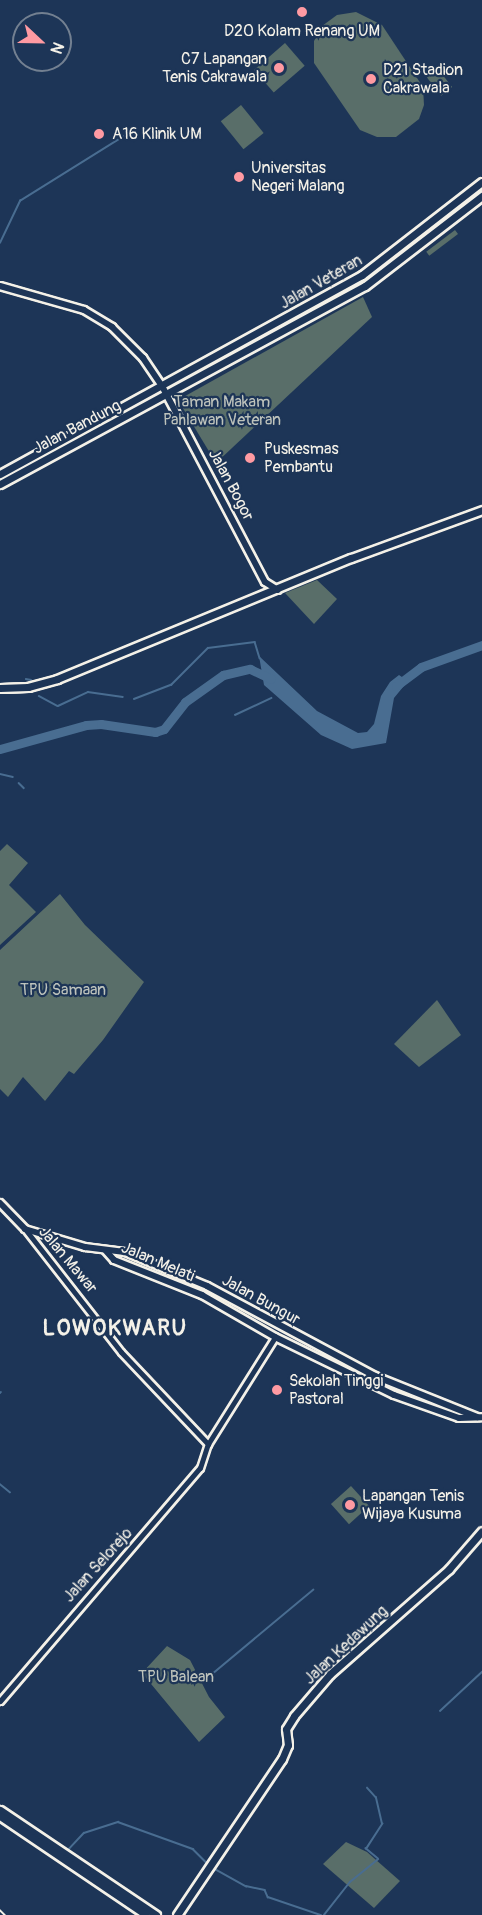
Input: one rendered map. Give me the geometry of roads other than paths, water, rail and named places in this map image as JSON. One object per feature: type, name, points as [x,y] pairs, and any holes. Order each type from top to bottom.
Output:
[{"type":"main road","name":"Jalan Veteran","points":[[162,386],[362,275],[482,182]]},
{"type":"main road","name":"Jalan Veteran","points":[[167,395],[372,281],[482,196]]},
{"type":"main road","name":"Jalan Bogor","points":[[0,286],[62,302],[98,318],[143,358],[167,395],[265,582]]},
{"type":"main road","points":[[263,331],[267,341]]},
{"type":"main road","name":"Jalan Bandung","points":[[0,474],[162,386]]},
{"type":"main road","name":"Jalan Bandung","points":[[0,484],[167,395]]},
{"type":"main road","points":[[0,688],[27,687],[57,679],[482,510]]},
{"type":"main road","points":[[264,595],[265,582],[278,590]]},
{"type":"main road","name":"Jalan Mawar","points":[[0,1203],[25,1229]]},
{"type":"main road","name":"Jalan Bungur","points":[[25,1229],[106,1251],[125,1252],[207,1286],[397,1386],[479,1417]]},
{"type":"main road","name":"Jalan Melati","points":[[106,1251],[114,1260],[202,1295],[275,1337],[394,1395],[459,1418]]},
{"type":"main road","points":[[202,1295],[207,1286]]},
{"type":"main road","points":[[394,1395],[397,1386]]},
{"type":"main road","name":"Jalan Bungur","points":[[459,1418],[479,1417]]},
{"type":"main road","name":"Jalan Kedawung","points":[[177,1915],[282,1759],[288,1745],[286,1729],[294,1716],[330,1674],[449,1569],[482,1531]]},
{"type":"main road","points":[[0,1810],[156,1915]]},
{"type":"main road","points":[[0,1816],[146,1915]]},
{"type":"street","name":"Jalan Mawar","points":[[25,1229],[71,1284],[121,1352],[208,1444]]},
{"type":"street","name":"Jalan Selorejo","points":[[0,1701],[200,1468],[208,1444],[275,1337]]},
{"type":"water","points":[[259,656],[317,711],[358,733],[367,732],[374,724],[381,696],[390,682],[399,675],[408,681],[394,698],[386,743],[352,749],[321,735],[264,685]]},
{"type":"waterway","points":[[0,243],[20,201],[129,133]]},
{"type":"waterway","points":[[134,699],[171,685],[208,648],[255,642],[260,658]]},
{"type":"waterway","points":[[396,686],[421,667],[482,645]]},
{"type":"waterway","points":[[0,749],[86,725],[101,724],[155,732],[164,729],[185,702],[223,675],[250,669],[271,679]]},
{"type":"waterway","points":[[26,679],[31,680]]},
{"type":"waterway","points":[[39,696],[58,706],[88,692],[123,697]]},
{"type":"waterway","points":[[235,715],[271,698]]},
{"type":"waterway","points":[[0,774],[13,777]]},
{"type":"waterway","points":[[19,783],[24,788]]},
{"type":"waterway","points":[[0,1484],[10,1492]]},
{"type":"waterway","points":[[211,1675],[313,1590]]},
{"type":"waterway","points":[[440,1711],[482,1672]]},
{"type":"waterway","points":[[324,1915],[350,1882],[378,1859],[366,1849],[382,1824],[376,1798],[367,1788]]},
{"type":"waterway","points":[[68,1850],[84,1833],[118,1822],[193,1849],[207,1863]]},
{"type":"waterway","points":[[213,1868],[246,1886],[265,1890],[268,1897],[321,1915]]},
{"type":"railway","points":[[0,1910],[5,1915]]},
{"type":"place","name":"D20 Kolam Renang UM","points":[[302,12]]},
{"type":"place","name":"C7 Lapangan Tenis Cakrawala","points":[[279,68]]},
{"type":"place","name":"D21 Stadion Cakrawala","points":[[371,79]]},
{"type":"place","name":"A16 Klinik UM","points":[[99,134]]},
{"type":"place","name":"Universitas Negeri Malang","points":[[239,177]]},
{"type":"place","name":"Puskesmas Pembantu","points":[[250,458]]},
{"type":"place","name":"Sekolah Tinggi Pastoral","points":[[277,1390]]},
{"type":"place","name":"Lapangan Tenis Wijaya Kusuma","points":[[350,1505]]},
{"type":"district","name":"LOWOKWARU","points":[[115,1329]]},
{"type":"park label","name":"Taman Makam Pahlawan Veteran","points":[[222,411]]},
{"type":"park label","name":"TPU Samaan","points":[[63,990]]},
{"type":"park label","name":"TPU Balean","points":[[176,1677]]}]
